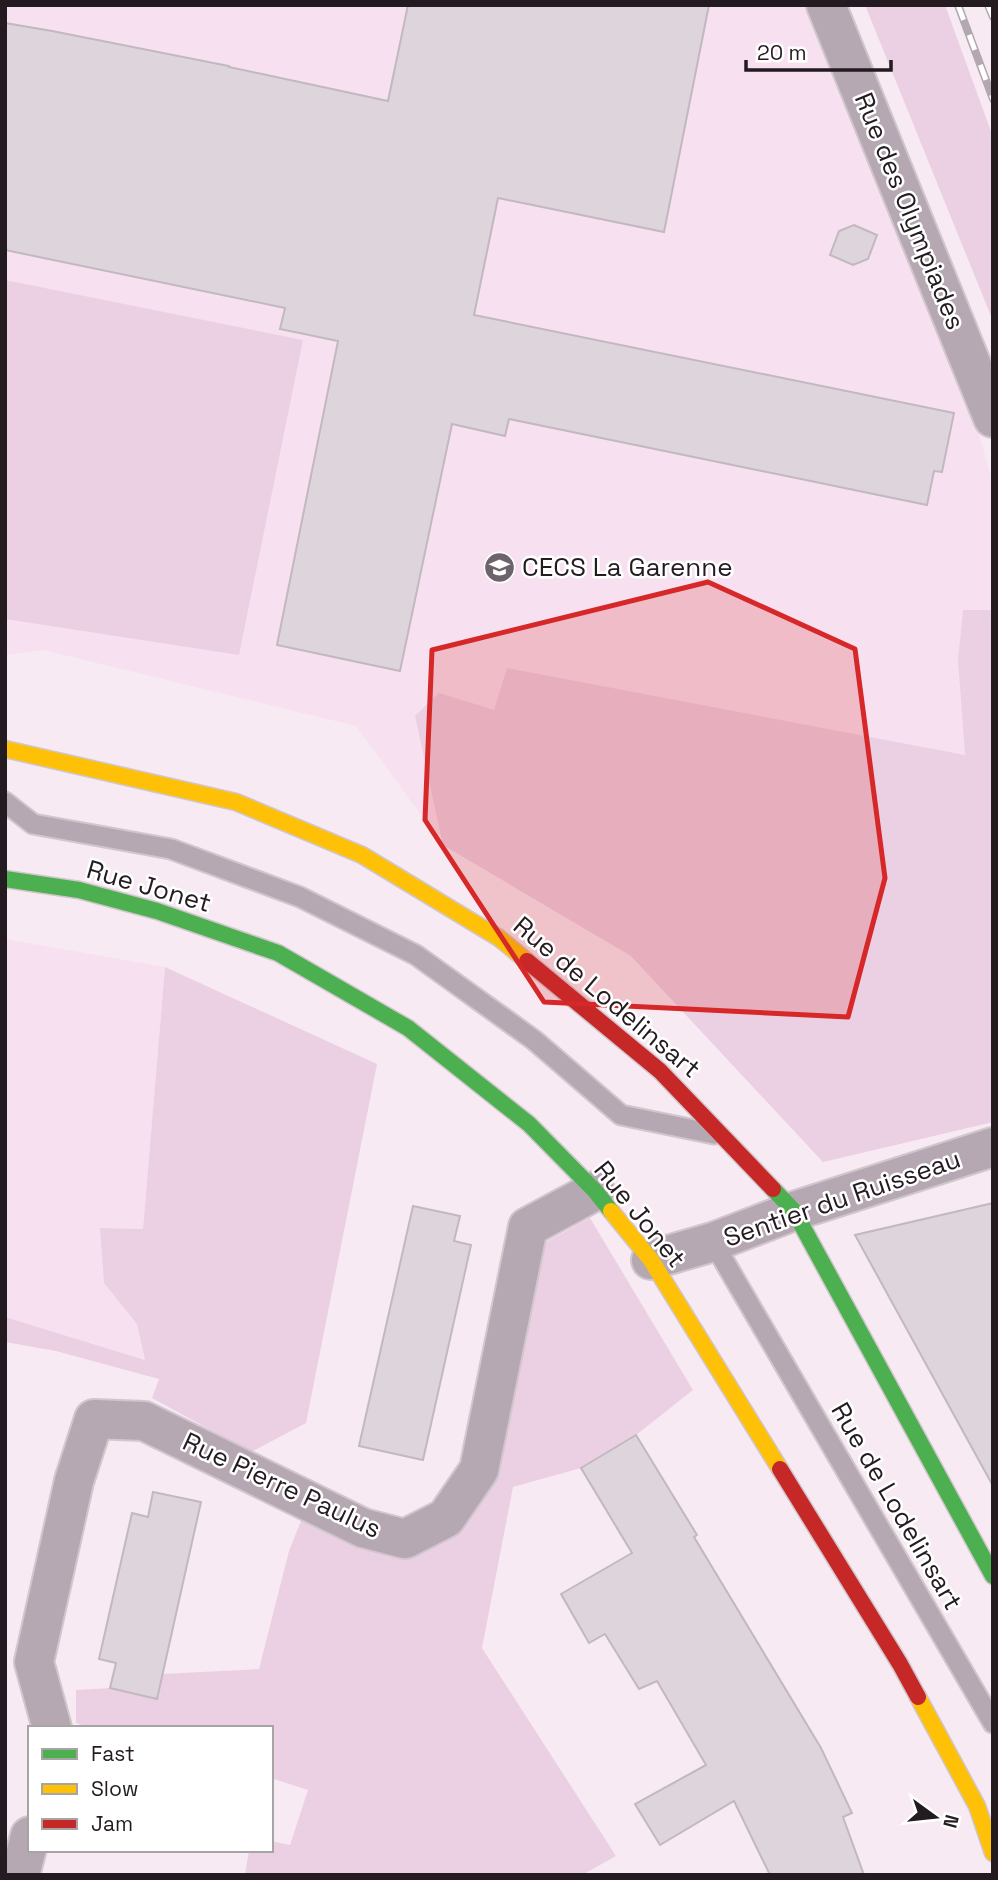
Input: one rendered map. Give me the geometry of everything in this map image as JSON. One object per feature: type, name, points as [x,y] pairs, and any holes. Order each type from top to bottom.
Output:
[{"type":"street","name":"Rue des Olympiades","points":[[826,5],[993,418]]},
{"type":"street","name":"Rue de Lodelinsart","points":[[5,749],[236,802],[362,855],[499,938],[660,1071],[794,1211],[993,1576]]},
{"type":"street","name":"Rue Jonet","points":[[5,879],[79,890],[144,908],[278,953],[408,1028],[528,1124],[595,1191],[651,1260],[900,1664],[977,1806],[993,1853]]},
{"type":"street","name":"Sentier du Ruisseau","points":[[651,1260],[713,1242],[794,1211],[993,1147]]},
{"type":"street","name":"Rue Pierre Paulus","points":[[51,1726],[34,1662],[74,1481],[93,1419],[144,1421],[363,1528],[405,1539],[446,1518],[479,1470],[528,1227],[595,1191]]},
{"type":"street","points":[[20,1875],[28,1844]]},
{"type":"lane","points":[[5,802],[33,824],[171,849],[300,897],[416,955],[534,1040],[621,1115],[722,1136]]},
{"type":"lane","name":"Rue de Lodelinsart","points":[[713,1242],[993,1723]]},
{"type":"highlighted area","points":[[708,582],[855,649],[885,878],[848,1017],[544,1002],[425,820],[432,650]]},
{"type":"shaded area","name":"CECS La Garenne","points":[[5,5],[804,5],[970,403],[993,483],[993,1122],[823,1162],[631,956],[443,845],[356,726],[43,650],[5,655]]},
{"type":"shaded area","points":[[865,5],[945,5],[993,137],[993,321]]},
{"type":"shaded area","points":[[5,280],[303,340],[239,655],[5,619]]},
{"type":"shaded area","points":[[963,610],[993,610],[993,1122],[823,1162],[631,956],[443,845],[415,716],[439,693],[494,710],[507,668],[965,755],[958,660]]},
{"type":"shaded area","points":[[5,939],[165,967],[143,1229],[101,1228],[104,1283],[137,1324],[145,1360],[5,1317]]},
{"type":"shaded area","points":[[165,967],[377,1064],[306,1423],[251,1452],[152,1398],[159,1379],[56,1351],[5,1342],[5,1317],[145,1360],[137,1324],[104,1283],[100,1228],[143,1229]]},
{"type":"shaded area","points":[[590,1218],[693,1390],[636,1435],[581,1468],[513,1487],[482,1648],[616,1856],[582,1875],[245,1875],[249,1852],[273,1852],[273,1841],[290,1845],[308,1790],[273,1779],[273,1726],[85,1726],[76,1723],[76,1690],[111,1688],[156,1698],[162,1674],[259,1669],[289,1551],[309,1501],[405,1539],[468,1487],[522,1255]]},
{"type":"building","points":[[408,5],[709,5],[664,232],[498,198],[474,315],[954,413],[942,472],[934,471],[927,505],[509,419],[505,436],[452,424],[400,671],[277,645],[338,341],[280,329],[285,308],[5,250],[5,23],[229,66],[388,101]]},
{"type":"building","points":[[854,225],[877,235],[868,259],[853,265],[830,255],[839,231]]},
{"type":"building","points":[[993,1203],[993,1486],[855,1235]]},
{"type":"building","points":[[413,1206],[460,1216],[454,1241],[471,1245],[423,1460],[359,1446]]},
{"type":"building","points":[[636,1435],[821,1748],[852,1813],[843,1817],[864,1875],[770,1875],[734,1801],[660,1845],[635,1804],[706,1765],[657,1681],[639,1689],[605,1634],[589,1643],[561,1594],[632,1553],[581,1468]]},
{"type":"building","points":[[153,1492],[201,1502],[157,1699],[110,1688],[116,1663],[99,1659],[132,1513],[148,1517]]},
{"type":"railway","points":[[958,5],[993,99]]},
{"type":"railway","points":[[988,5],[993,17]]},
{"type":"traffic: fast","points":[[5,879],[79,890],[157,911],[278,953],[408,1028],[529,1124],[611,1211]]},
{"type":"traffic: fast","points":[[773,1189],[794,1211],[993,1576]]},
{"type":"traffic: slow","points":[[5,749],[236,802],[362,855],[499,938],[527,961]]},
{"type":"traffic: slow","points":[[611,1211],[651,1260],[780,1469]]},
{"type":"traffic: slow","points":[[918,1697],[977,1806],[993,1853]]},
{"type":"traffic: jam","points":[[527,961],[660,1071],[773,1189]]},
{"type":"traffic: jam","points":[[780,1469],[918,1697]]},
{"type":"place","name":"CECS La Garenne","points":[[499,567]]}]
